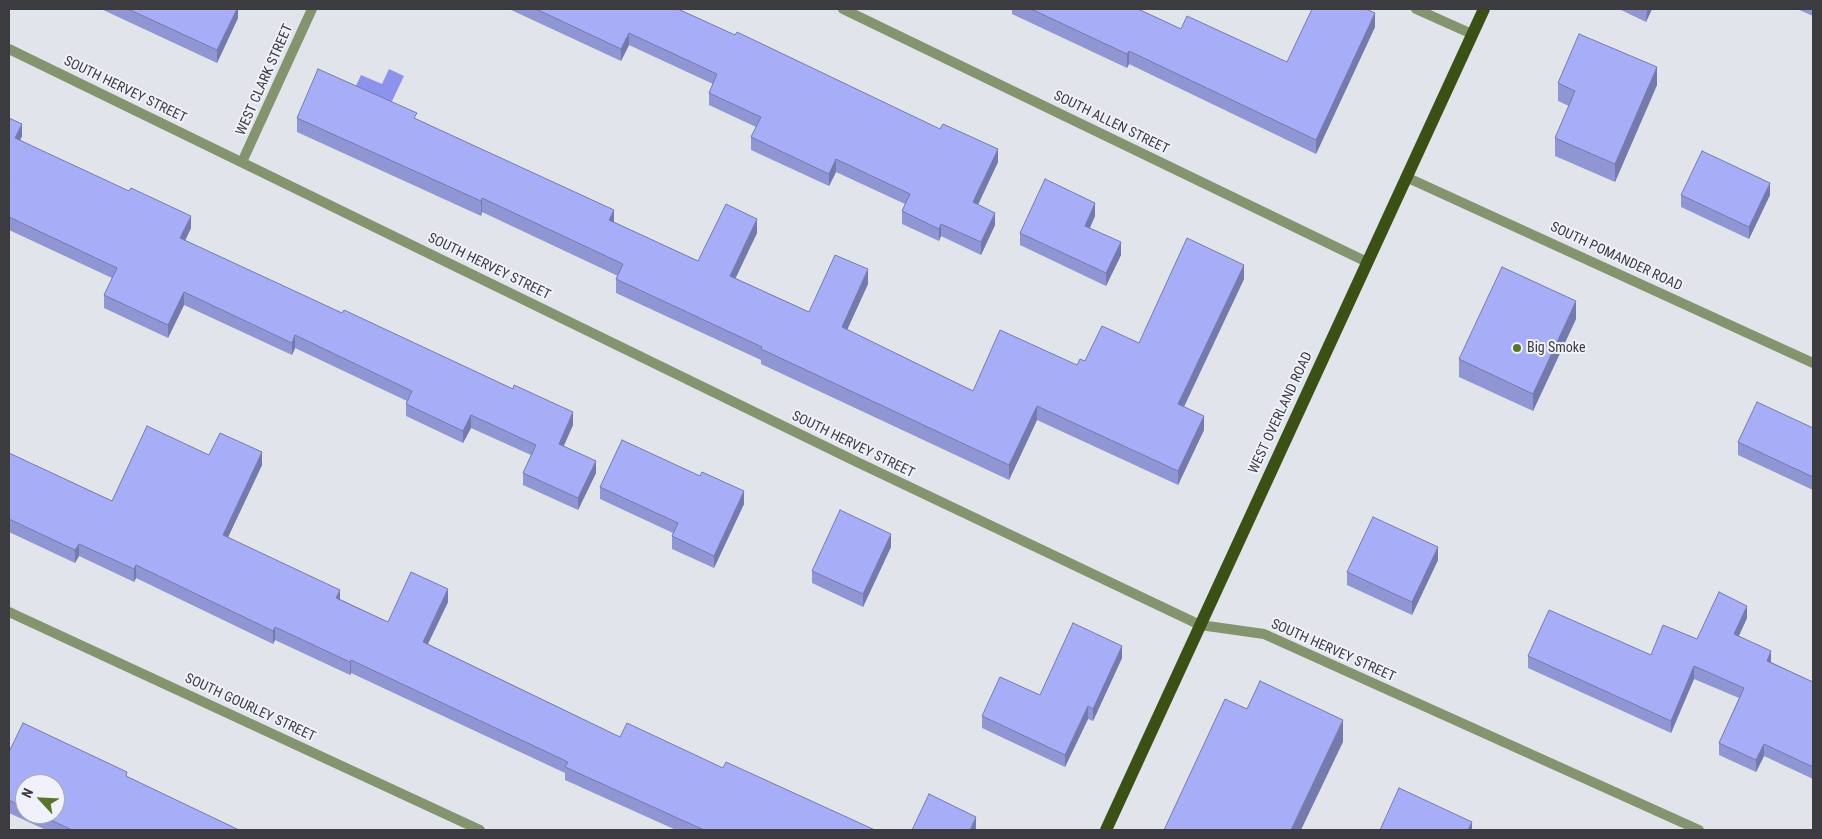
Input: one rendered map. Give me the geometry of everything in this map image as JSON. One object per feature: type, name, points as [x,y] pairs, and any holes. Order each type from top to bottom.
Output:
[{"type":"main road","name":"WEST OVERLAND ROAD","points":[[1106,830],[1484,9]]},
{"type":"street","name":"WEST CLARK STREET","points":[[242,162],[312,9]]},
{"type":"street","name":"SOUTH ALLEN STREET","points":[[843,9],[1367,262]]},
{"type":"street","points":[[1416,9],[1472,34]]},
{"type":"street","name":"SOUTH HERVEY STREET","points":[[9,49],[857,462],[1200,625],[1264,634],[1699,830]]},
{"type":"street","name":"SOUTH POMANDER ROAD","points":[[1406,177],[1813,363]]},
{"type":"street","name":"SOUTH GOURLEY STREET","points":[[9,612],[480,830]]},
{"type":"water","points":[[389,69],[404,76],[384,118],[349,101],[361,75],[382,84]]},
{"type":"building","points":[[128,9],[237,9],[217,50]]},
{"type":"building","points":[[536,9],[678,9],[735,35],[737,32],[940,129],[943,124],[998,149],[973,202],[995,213],[981,242],[941,224],[939,229],[902,211],[910,194],[836,159],[829,174],[751,137],[761,117],[709,93],[717,74],[629,33],[621,49]]},
{"type":"building","points":[[1031,9],[1138,9],[1181,29],[1187,16],[1287,62],[1312,9],[1366,9],[1375,13],[1316,140],[1129,51],[1127,54]]},
{"type":"building","points":[[1579,34],[1657,67],[1615,164],[1555,138],[1575,91],[1558,83]]},
{"type":"building","points":[[318,69],[417,113],[414,118],[614,210],[609,220],[698,261],[726,204],[757,219],[730,276],[809,312],[835,255],[868,269],[842,327],[973,391],[1000,330],[1077,365],[1080,359],[1085,361],[1102,326],[1139,343],[1187,238],[1244,265],[1178,404],[1204,416],[1178,471],[1037,406],[1009,465],[616,279],[623,264],[482,198],[481,201],[297,118]]},
{"type":"building","points":[[9,118],[22,124],[15,138],[129,191],[131,188],[191,216],[180,238],[342,313],[344,310],[513,389],[514,385],[573,412],[559,444],[596,461],[578,498],[523,473],[536,445],[471,415],[463,431],[406,404],[412,391],[295,335],[292,343],[184,292],[168,325],[104,295],[117,268],[9,217]]},
{"type":"building","points":[[1702,151],[1770,183],[1749,227],[1681,195]]},
{"type":"building","points":[[1045,179],[1095,203],[1085,226],[1121,242],[1106,273],[1020,233]]},
{"type":"building","name":"Big Smoke","points":[[1502,267],[1576,301],[1533,394],[1459,359]]},
{"type":"building","points":[[1757,402],[1813,428],[1813,477],[1738,442]]},
{"type":"building","points":[[147,426],[209,455],[220,433],[262,452],[223,535],[340,590],[336,598],[388,622],[411,572],[448,589],[423,642],[620,737],[627,723],[723,768],[726,762],[875,830],[704,830],[565,767],[568,762],[351,660],[350,662],[275,627],[273,631],[136,565],[134,569],[79,544],[75,550],[9,519],[9,453],[112,501]]},
{"type":"building","points":[[622,440],[700,476],[702,472],[744,491],[714,556],[672,536],[678,523],[600,487]]},
{"type":"building","points":[[840,510],[891,534],[863,594],[812,571]]},
{"type":"building","points":[[1373,517],[1438,547],[1412,602],[1347,572]]},
{"type":"building","points":[[1719,592],[1747,606],[1734,634],[1771,651],[1767,661],[1813,682],[1813,767],[1764,744],[1756,760],[1719,743],[1744,688],[1694,666],[1671,721],[1528,656],[1549,610],[1651,655],[1663,625],[1697,639]]},
{"type":"building","points":[[1073,623],[1122,646],[1093,709],[1088,706],[1065,755],[982,716],[1000,677],[1040,695]]},
{"type":"building","points":[[1260,681],[1343,720],[1291,830],[1164,830],[1225,699],[1247,709]]},
{"type":"building","points":[[23,723],[127,772],[126,776],[239,830],[72,830],[59,824],[65,824],[65,774],[15,774],[15,803],[9,800],[9,752]]},
{"type":"building","points":[[1399,788],[1472,822],[1468,830],[1380,830]]},
{"type":"building","points":[[929,794],[976,817],[970,830],[912,830]]},
{"type":"place","name":"Big Smoke","points":[[1517,348]]}]
